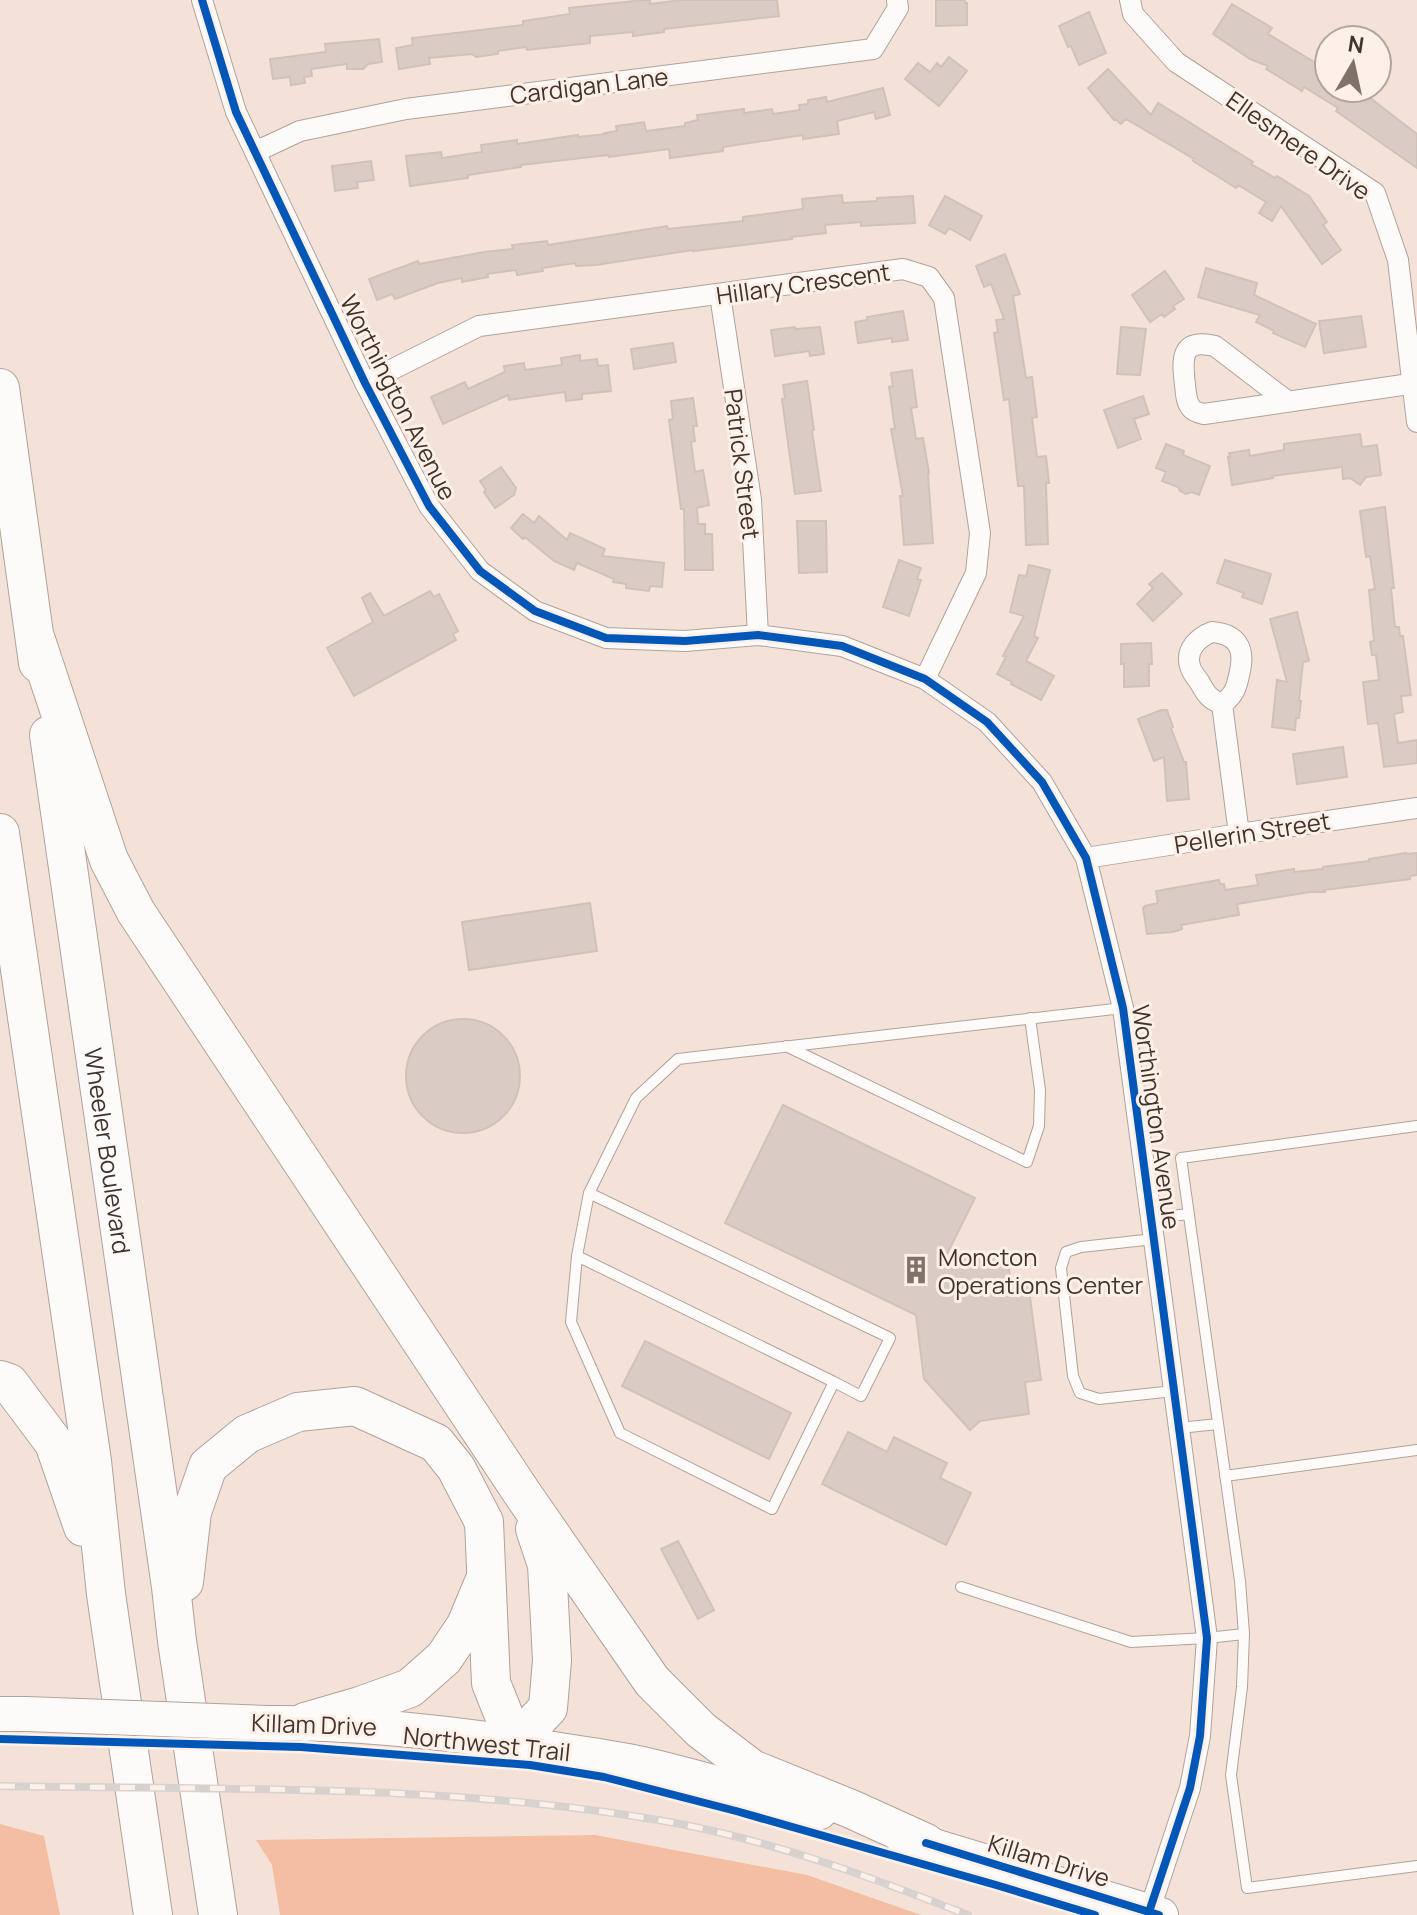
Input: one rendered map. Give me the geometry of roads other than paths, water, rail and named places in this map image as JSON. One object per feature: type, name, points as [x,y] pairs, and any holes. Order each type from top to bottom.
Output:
[{"type":"highway","name":"Wheeler Boulevard","points":[[0,388],[218,1915]]},
{"type":"highway","points":[[35,637],[109,860],[136,912],[522,1493],[652,1681],[701,1730],[752,1769],[926,1843]]},
{"type":"highway","points":[[0,833],[92,1461],[106,1594],[153,1915]]},
{"type":"highway","points":[[0,1380],[9,1383],[54,1443],[106,1594]]},
{"type":"highway","points":[[177,1641],[192,1512],[208,1466],[247,1434],[298,1412],[355,1406],[436,1443],[456,1468],[484,1522],[491,1683],[515,1743],[548,1708],[552,1660],[547,1565],[522,1493]]},
{"type":"highway","points":[[305,1722],[410,1688],[444,1658],[466,1625],[487,1576]]},
{"type":"main road","name":"Killam Drive","points":[[13,1714],[305,1722],[404,1728],[639,1763],[734,1787],[1155,1913]]},
{"type":"street","name":"Worthington Avenue","points":[[202,0],[236,112],[365,383],[429,506],[480,571],[535,611],[606,638],[685,641],[758,635],[842,646],[925,679],[987,722],[1042,782],[1086,858],[1123,1008],[1207,1638],[1200,1736],[1190,1788],[1155,1913]]},
{"type":"street","name":"Cardigan Lane","points":[[255,152],[300,131],[406,109],[873,49],[898,8],[897,0]]},
{"type":"street","name":"Ellesmere Drive","points":[[1130,0],[1133,14],[1176,62],[1375,193],[1398,260],[1417,422]]},
{"type":"street","name":"Hillary Crescent","points":[[365,383],[479,326],[903,269],[929,277],[944,298],[980,533],[976,573],[925,679]]},
{"type":"street","name":"Patrick Street","points":[[720,295],[751,500],[758,635]]},
{"type":"street","points":[[1287,401],[1215,346],[1196,345],[1183,359],[1187,401],[1197,412],[1211,415],[1414,384]]},
{"type":"street","points":[[1222,704],[1239,834]]},
{"type":"street","name":"Pellerin Street","points":[[1086,858],[1417,808]]},
{"type":"lane","points":[[834,1382],[772,1509],[620,1433],[571,1322],[577,1256],[589,1193],[636,1098],[678,1059],[1123,1008]]},
{"type":"lane","points":[[786,1046],[1027,1162],[1039,1126],[1040,1090],[1030,1018]]},
{"type":"lane","points":[[1417,1126],[1181,1158],[1240,1581],[1244,1634],[1242,1687],[1231,1775],[1247,1888],[1417,1866]]},
{"type":"lane","points":[[577,1256],[861,1396],[890,1338],[589,1193]]},
{"type":"lane","points":[[1151,1218],[1189,1214]]},
{"type":"lane","points":[[1154,1239],[1081,1247],[1066,1252],[1061,1268],[1073,1376],[1080,1393],[1099,1399],[1174,1391]]},
{"type":"lane","points":[[1179,1428],[1218,1424]]},
{"type":"lane","points":[[1225,1476],[1417,1450]]},
{"type":"lane","points":[[961,1587],[1131,1642],[1244,1634]]},
{"type":"railway","points":[[0,1786],[339,1791],[508,1801],[591,1810],[675,1823],[750,1840],[860,1875],[968,1915]]},
{"type":"place","name":"Moncton Operations Center","points":[[916,1270]]}]
